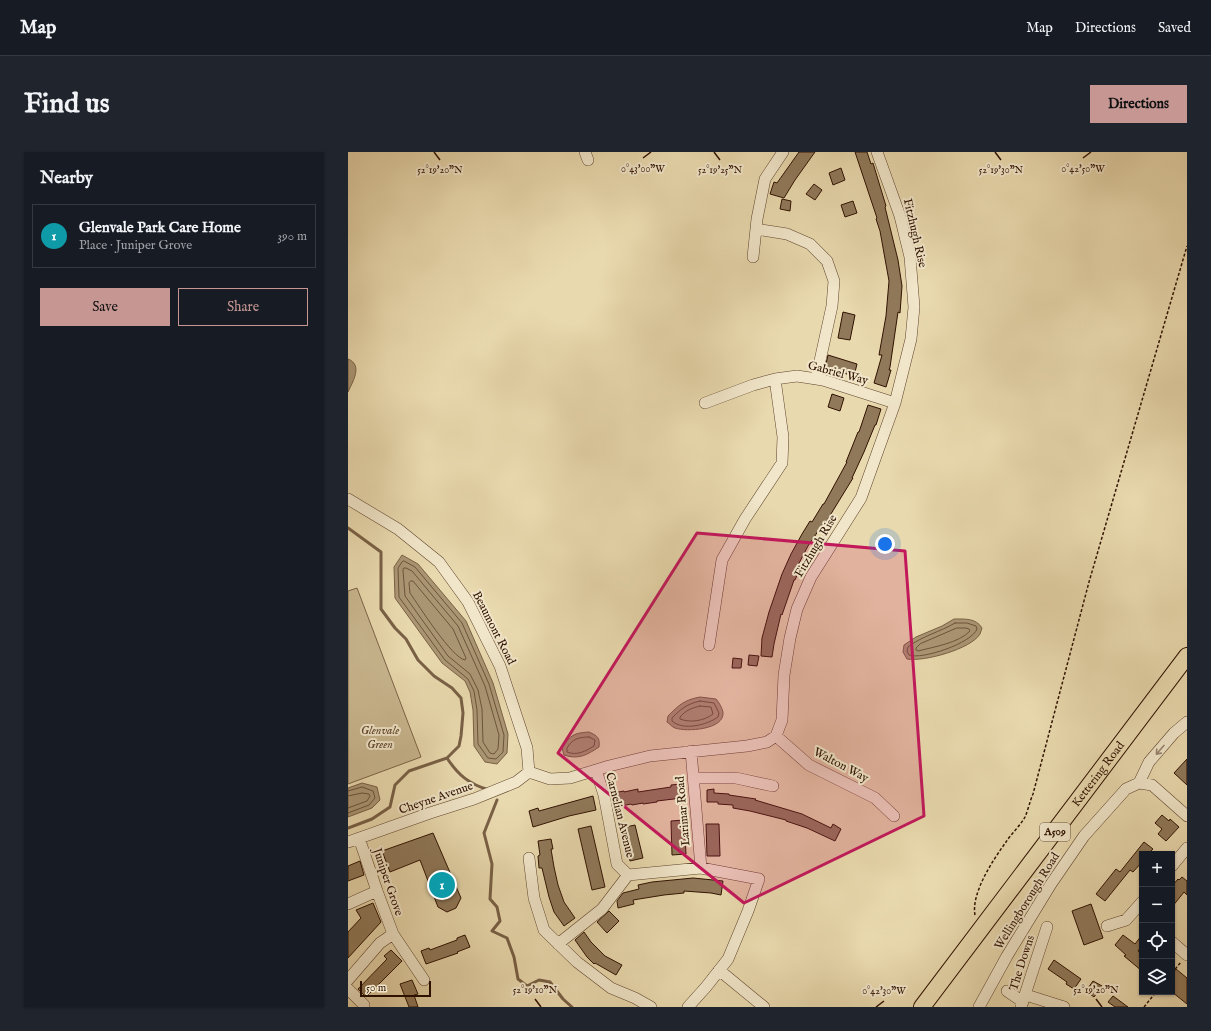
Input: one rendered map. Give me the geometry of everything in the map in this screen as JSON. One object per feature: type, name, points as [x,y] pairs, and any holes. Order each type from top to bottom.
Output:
[{"type":"highway","name":"Kettering Road","points":[[922,1007],[1187,656]]},
{"type":"street","points":[[753,258],[756,229],[765,179],[783,152]]},
{"type":"street","name":"Fitzhugh Rise","points":[[776,736],[782,720],[784,675],[790,638],[797,609],[811,577],[861,498],[896,403],[911,339],[914,307],[910,257],[900,216],[877,152]]},
{"type":"street","points":[[756,229],[787,234],[810,244],[827,261],[834,282],[832,306],[816,379]]},
{"type":"street","name":"Gabriel Way","points":[[705,403],[775,378],[797,376],[823,380],[896,403]]},
{"type":"street","points":[[709,646],[722,560],[745,519],[782,463],[783,437],[775,378]]},
{"type":"street","name":"Beaumont Road","points":[[348,500],[398,529],[439,562],[468,602],[500,666],[527,748],[529,772]]},
{"type":"street","points":[[1187,722],[1174,733],[1149,762],[1139,783],[1152,785],[1187,816]]},
{"type":"street","points":[[529,772],[550,779],[570,778],[650,756],[747,746],[767,742],[776,736]]},
{"type":"street","name":"Walton Way","points":[[776,736],[809,765],[875,798],[894,816]]},
{"type":"street","name":"Larimar Road","points":[[691,751],[701,868]]},
{"type":"street","name":"Carnelian Avenue","points":[[596,770],[604,795],[618,864],[628,875],[701,868],[759,879],[748,911],[728,959],[719,970]]},
{"type":"street","name":"Cheyne Avenue","points":[[348,842],[497,790],[516,782],[529,772]]},
{"type":"street","points":[[693,778],[736,778],[773,786]]},
{"type":"street","name":"Wellingborough Road","points":[[979,1007],[1007,956],[1043,896],[1084,836],[1126,789],[1139,783]]},
{"type":"street","name":"Juniper Grove","points":[[360,838],[393,934],[424,980]]},
{"type":"street","points":[[1175,862],[1187,848]]},
{"type":"street","points":[[529,858],[534,898],[544,930],[577,962],[611,988],[635,998],[651,1007]]},
{"type":"street","points":[[558,944],[602,909],[628,875]]},
{"type":"street","points":[[348,904],[377,891]]},
{"type":"street","points":[[1107,926],[1126,920],[1139,910]]},
{"type":"street","name":"The Downs","points":[[1023,1002],[1047,927]]},
{"type":"street","name":"Juniper Grove","points":[[348,980],[380,943],[393,934]]},
{"type":"street","points":[[1175,945],[1187,955]]},
{"type":"street","points":[[688,1007],[719,970],[764,1007]]},
{"type":"street","points":[[348,989],[364,1005],[364,1007]]},
{"type":"street","points":[[1007,991],[1023,1002],[1064,1007]]},
{"type":"path","points":[[978,933],[974,909],[978,892],[1006,842],[1025,817],[1033,794],[1089,582],[1187,246]]},
{"type":"path","points":[[1175,969],[1187,955]]},
{"type":"path","points":[[1144,1007],[1154,995]]},
{"type":"highlighted area","points":[[697,533],[905,551],[924,816],[744,903],[558,753]]},
{"type":"green space","name":"Glenvale Green","points":[[357,588],[421,757],[348,784],[348,591]]},
{"type":"water","points":[[348,359],[355,365],[356,374],[348,392]]},
{"type":"water","points":[[402,555],[418,564],[466,621],[493,683],[508,734],[507,753],[497,764],[485,762],[474,746],[473,710],[470,692],[465,681],[442,663],[395,598],[394,567]]},
{"type":"water","points":[[954,619],[977,622],[982,628],[980,634],[975,640],[967,645],[946,653],[924,658],[907,659],[903,652],[904,645],[916,637]]},
{"type":"water","points":[[700,697],[716,699],[723,712],[722,718],[718,723],[704,728],[687,730],[675,728],[667,722],[668,716],[679,706],[686,701]]},
{"type":"water","points":[[589,732],[598,738],[599,747],[578,757],[564,755],[562,748],[570,737],[576,734]]},
{"type":"water","points":[[362,783],[377,787],[380,800],[372,808],[348,817],[348,788]]},
{"type":"building","points":[[799,152],[815,152],[784,198],[770,194],[774,182],[777,183]]},
{"type":"building","points":[[855,152],[867,152],[871,164],[873,163],[886,206],[902,286],[900,313],[898,312],[889,370],[891,370],[886,387],[874,383],[882,355],[879,355],[886,316],[889,281],[877,218]]},
{"type":"building","points":[[841,168],[845,180],[833,185],[829,173]]},
{"type":"building","points":[[814,184],[822,190],[815,200],[806,194]]},
{"type":"building","points":[[782,199],[791,201],[790,211],[780,209]]},
{"type":"building","points":[[853,201],[857,213],[845,217],[841,205]]},
{"type":"building","points":[[843,312],[855,315],[850,340],[838,338]]},
{"type":"building","points":[[828,355],[857,364],[854,376],[825,368]]},
{"type":"building","points":[[832,394],[844,398],[840,411],[828,407]]},
{"type":"building","points":[[868,405],[881,409],[876,425],[853,478],[826,522],[825,521],[808,546],[797,567],[800,568],[794,580],[782,615],[781,614],[772,657],[761,656],[762,638],[782,574],[802,534],[810,521],[812,522],[824,504],[847,462]]},
{"type":"building","points":[[749,655],[759,656],[757,666],[748,665]]},
{"type":"building","points":[[733,658],[742,659],[741,668],[732,668]]},
{"type":"building","points":[[1187,759],[1187,785],[1174,773]]},
{"type":"building","points":[[681,784],[682,798],[643,804],[631,804],[617,807],[613,793],[638,789],[638,792]]},
{"type":"building","points":[[714,789],[714,793],[756,799],[755,800],[802,814],[831,828],[833,824],[841,829],[835,841],[786,820],[733,808],[733,805],[718,804],[718,802],[707,802],[707,790]]},
{"type":"building","points":[[593,796],[596,810],[569,816],[533,827],[529,811],[538,808],[539,811]]},
{"type":"building","points":[[1162,815],[1169,821],[1170,819],[1179,827],[1166,841],[1158,834],[1162,829],[1155,823]]},
{"type":"building","points":[[684,820],[686,854],[672,855],[671,821]]},
{"type":"building","points":[[706,824],[719,824],[720,856],[707,856]]},
{"type":"building","points":[[635,825],[643,858],[630,861],[621,828]]},
{"type":"building","points":[[591,826],[605,887],[592,890],[578,829]]},
{"type":"building","points":[[433,833],[461,898],[456,908],[447,912],[438,907],[420,860],[390,872],[382,851]]},
{"type":"building","points":[[551,839],[553,849],[551,849],[558,885],[564,902],[575,918],[564,926],[554,912],[542,868],[539,868],[538,856],[540,855],[538,841]]},
{"type":"building","points":[[1144,842],[1153,849],[1151,851],[1139,851],[1139,865],[1133,872],[1130,870],[1105,901],[1096,894],[1116,869],[1120,872]]},
{"type":"building","points":[[360,861],[364,875],[348,881],[348,866]]},
{"type":"building","points":[[1182,877],[1187,881],[1187,895],[1184,892],[1175,903],[1175,882],[1178,879],[1179,880]]},
{"type":"building","points":[[693,878],[723,881],[721,895],[684,891],[684,893],[633,900],[634,904],[618,908],[617,901],[623,893],[639,889],[638,885],[652,882]]},
{"type":"building","points":[[373,903],[381,922],[348,958],[348,932],[361,918],[356,910]]},
{"type":"building","points":[[1091,904],[1103,938],[1084,945],[1072,911]]},
{"type":"building","points":[[609,911],[619,921],[607,933],[597,922]]},
{"type":"building","points":[[584,932],[591,942],[605,956],[622,965],[616,975],[595,963],[594,964],[587,957],[575,940]]},
{"type":"building","points":[[465,935],[470,947],[457,952],[458,953],[426,964],[421,951],[429,948],[430,950],[457,940],[457,938]]},
{"type":"building","points":[[1123,935],[1135,944],[1139,939],[1139,968],[1124,956],[1126,955],[1115,945]]},
{"type":"building","points":[[391,950],[402,961],[366,997],[358,989],[387,959],[384,956]]},
{"type":"building","points":[[1054,960],[1081,979],[1074,989],[1066,984],[1067,982],[1048,969]]},
{"type":"building","points":[[1176,969],[1187,978],[1187,1004],[1175,994]]},
{"type":"building","points":[[412,980],[418,994],[414,995],[418,1007],[409,1007],[400,984]]},
{"type":"building","points":[[1093,981],[1102,986],[1094,997],[1086,991]]},
{"type":"building","points":[[1113,996],[1128,1007],[1115,1007],[1108,1002]]},
{"type":"waterway","points":[[348,528],[381,552],[381,609],[395,628],[406,639],[418,660],[434,676],[452,688],[461,698],[463,713],[459,746],[447,758],[409,771],[395,785],[390,807],[372,819],[348,828]]},
{"type":"waterway","points":[[447,758],[455,769],[470,782],[489,790]]},
{"type":"waterway","points":[[497,800],[484,833],[492,864],[490,899],[497,907],[500,921],[492,931],[507,938],[514,957],[518,979],[527,986],[539,980],[550,982],[563,999],[572,1007]]},
{"type":"place","name":"Glenvale Park Care Home","points":[[442,885]]}]
